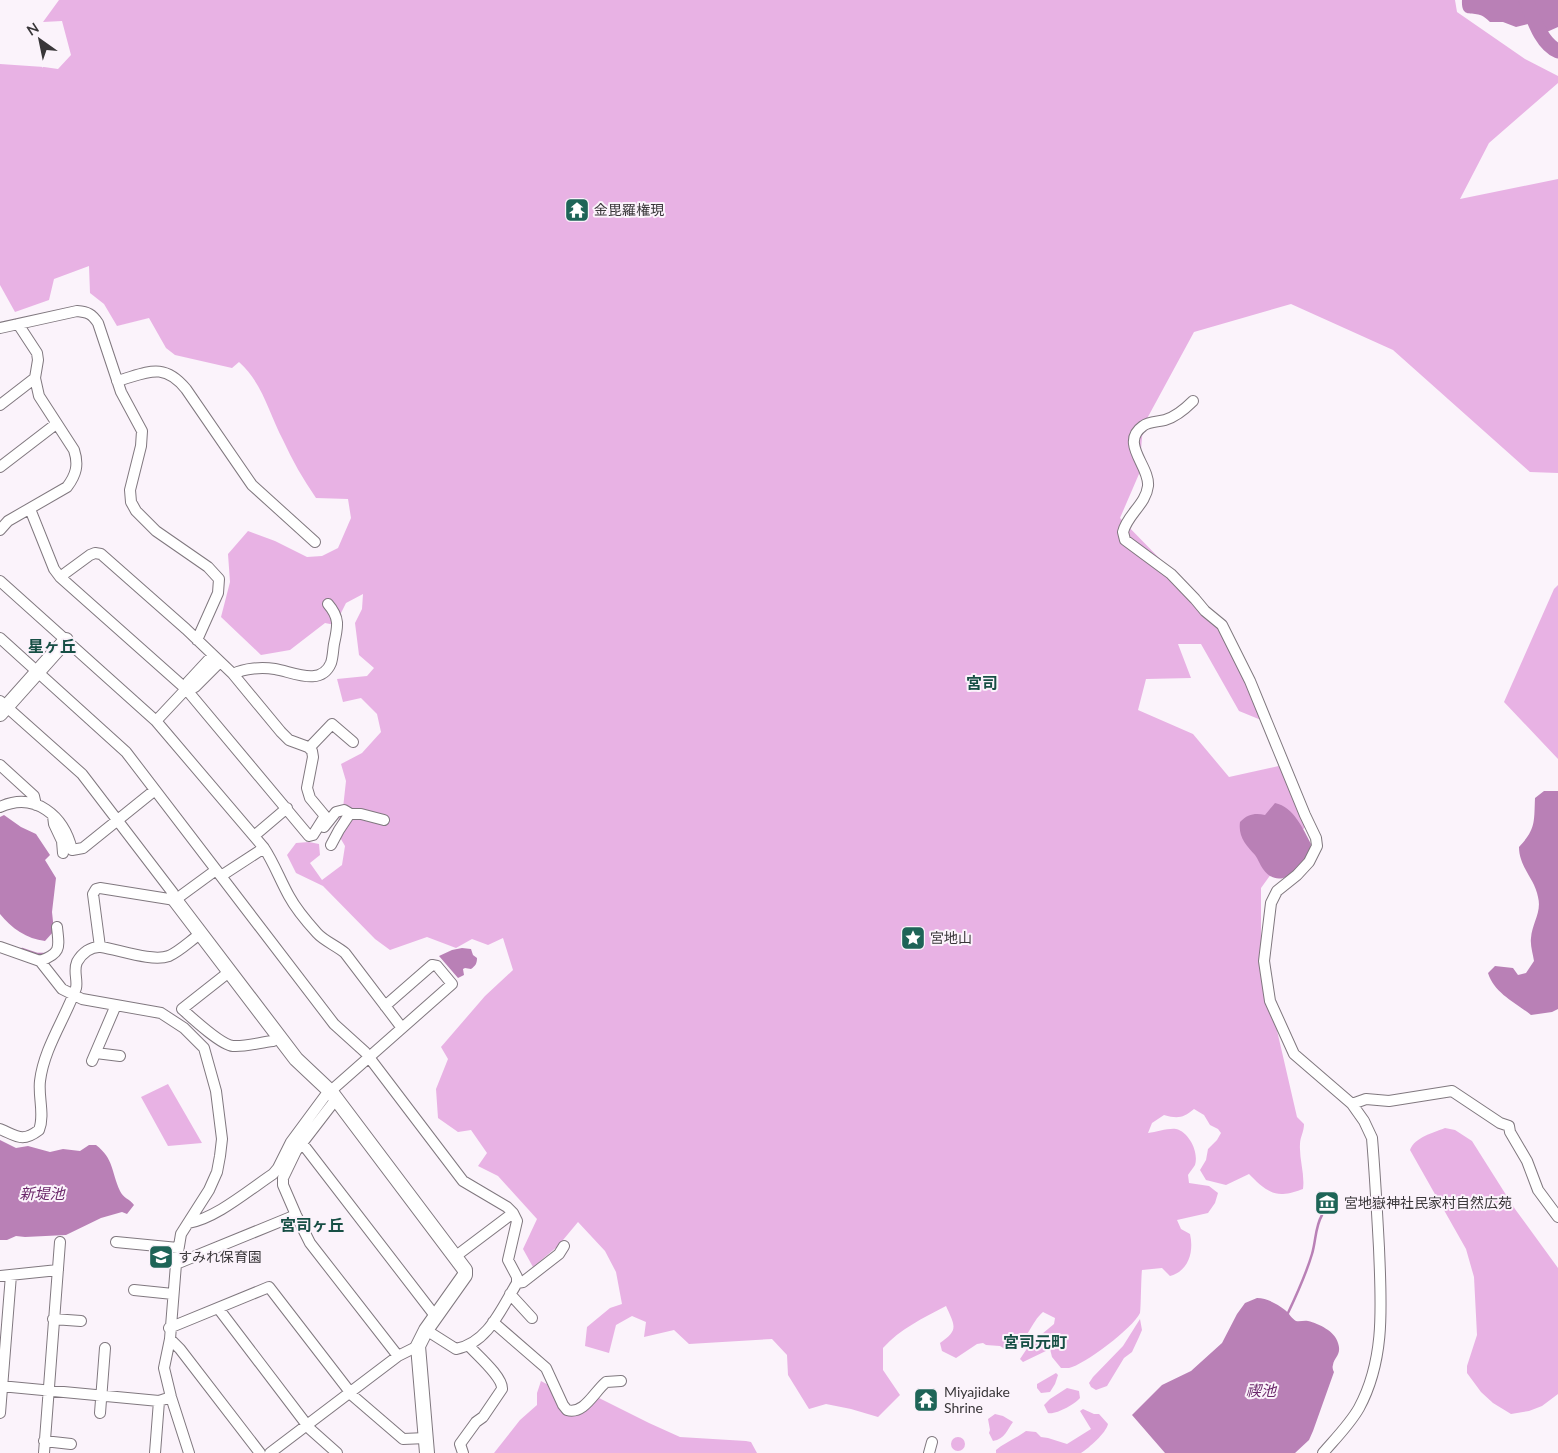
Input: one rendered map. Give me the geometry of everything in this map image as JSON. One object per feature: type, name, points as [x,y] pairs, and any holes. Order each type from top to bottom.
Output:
[{"type":"street","points":[[0,328],[77,311],[88,312],[93,315],[98,323],[116,381],[142,431],[141,446],[130,490],[131,502],[136,511],[156,531],[208,567],[219,579],[218,593],[197,640]]},
{"type":"street","points":[[0,530],[8,521],[67,487],[77,469],[74,450],[39,396],[35,378],[38,360],[37,353],[18,324]]},
{"type":"street","points":[[116,381],[160,371],[173,376],[186,389],[252,485],[315,542]]},
{"type":"street","points":[[0,405],[35,378]]},
{"type":"street","points":[[1194,401],[1170,418],[1142,426],[1135,437],[1136,453],[1147,477],[1148,486],[1141,502],[1124,525],[1122,532],[1125,540],[1170,574],[1205,611],[1222,625],[1250,681],[1316,838],[1317,846],[1309,862],[1297,875],[1277,891],[1271,903],[1264,960],[1266,978],[1272,1008],[1294,1054],[1352,1104],[1364,1121],[1372,1138],[1380,1266],[1380,1342],[1377,1361],[1358,1409],[1323,1453]]},
{"type":"street","points":[[0,467],[56,424]]},
{"type":"street","points":[[30,509],[54,570],[186,689],[310,836],[313,835],[317,838],[336,812],[347,811],[350,814],[361,814],[384,820]]},
{"type":"street","points":[[60,577],[95,552],[101,554],[233,674],[289,740],[312,751],[313,757],[307,788],[310,798],[325,816],[313,835]]},
{"type":"street","points":[[0,581],[156,721],[264,848],[297,909],[319,936],[337,946],[345,954],[402,1028]]},
{"type":"street","points":[[233,674],[252,669],[273,669],[306,677],[316,677],[321,674],[330,663],[338,622],[336,613],[328,604]]},
{"type":"street","points":[[0,638],[118,743],[334,1024],[369,1058],[463,1181],[507,1207],[513,1213],[516,1221],[508,1260],[517,1277],[517,1283],[493,1322],[477,1341],[469,1346],[456,1349],[426,1330]]},
{"type":"street","points":[[66,640],[38,672],[2,708],[82,774],[173,893],[200,934],[296,1059],[333,1095],[464,1266],[465,1275],[426,1330],[418,1346],[427,1453]]},
{"type":"street","points":[[156,721],[186,689],[195,687],[216,659]]},
{"type":"street","points":[[308,748],[332,724],[352,742]]},
{"type":"street","points":[[0,765],[34,796],[36,805]]},
{"type":"street","points":[[0,807],[15,801],[36,805],[53,815],[69,837],[72,850],[83,848],[155,790]]},
{"type":"street","points":[[254,836],[287,808]]},
{"type":"street","points":[[331,846],[350,814]]},
{"type":"street","points":[[53,815],[54,824],[62,841],[63,854]]},
{"type":"street","points":[[100,947],[93,894],[96,889],[100,888],[176,900],[218,873],[264,848]]},
{"type":"street","points":[[40,961],[56,954],[59,949],[57,927]]},
{"type":"street","points":[[0,1129],[24,1138],[39,1130],[42,1070],[76,987],[75,970],[77,962],[88,950],[100,947],[160,958],[178,951],[200,934]]},
{"type":"street","points":[[0,947],[40,961],[62,989],[72,995],[90,1002],[161,1013],[171,1018],[204,1048],[216,1091],[222,1139],[220,1156],[217,1172],[209,1190],[181,1234],[176,1264],[170,1333],[164,1368],[171,1397],[190,1453]]},
{"type":"street","points":[[385,1006],[432,965],[437,966],[452,984],[369,1058],[333,1095],[302,1143],[283,1178],[283,1185],[310,1243],[398,1356]]},
{"type":"street","points":[[229,972],[182,1009],[223,1042],[233,1046],[273,1041],[279,1037]]},
{"type":"street","points":[[116,1005],[94,1057],[120,1056]]},
{"type":"street","points":[[1352,1104],[1366,1098],[1389,1101],[1452,1092],[1500,1123],[1509,1126],[1510,1132],[1527,1160],[1538,1190],[1558,1217]]},
{"type":"street","points":[[188,1223],[208,1217],[221,1210],[273,1174],[291,1142],[325,1096],[333,1095]]},
{"type":"street","points":[[302,1143],[436,1317]]},
{"type":"street","points":[[456,1256],[513,1213]]},
{"type":"street","points":[[176,1264],[296,1215]]},
{"type":"street","points":[[44,1453],[60,1242]]},
{"type":"street","points":[[116,1242],[178,1248]]},
{"type":"street","points":[[517,1283],[523,1282],[560,1254],[564,1246]]},
{"type":"street","points":[[0,1413],[5,1275],[58,1270]]},
{"type":"street","points":[[170,1333],[218,1308],[269,1287],[350,1392],[403,1439],[426,1438]]},
{"type":"street","points":[[134,1290],[173,1294]]},
{"type":"street","points":[[510,1294],[532,1318]]},
{"type":"street","points":[[218,1308],[306,1425],[337,1453]]},
{"type":"street","points":[[53,1319],[81,1321]]},
{"type":"street","points":[[493,1322],[546,1368],[567,1410],[577,1411],[606,1382],[620,1381]]},
{"type":"street","points":[[170,1333],[180,1349],[260,1453]]},
{"type":"street","points":[[270,1453],[398,1356],[418,1346]]},
{"type":"street","points":[[463,1453],[460,1444],[476,1422],[483,1417],[502,1389],[502,1385],[496,1375],[469,1346]]},
{"type":"street","points":[[100,1413],[105,1348]]},
{"type":"street","points":[[1,1386],[159,1401],[171,1397]]},
{"type":"street","points":[[155,1453],[159,1401]]},
{"type":"street","points":[[44,1441],[71,1444]]},
{"type":"street","points":[[929,1453],[932,1442]]},
{"type":"shaded area","points":[[59,0],[1455,0],[1457,12],[1525,59],[1558,76],[1558,83],[1489,143],[1460,199],[1558,179],[1558,473],[1530,472],[1393,350],[1291,304],[1194,332],[1143,426],[1139,474],[1120,518],[1161,560],[1236,649],[1266,722],[1239,711],[1201,644],[1178,644],[1191,678],[1146,679],[1138,710],[1193,734],[1229,777],[1283,765],[1307,824],[1261,888],[1261,961],[1297,1117],[1304,1124],[1300,1144],[1303,1189],[1285,1194],[1273,1193],[1264,1188],[1249,1174],[1226,1185],[1206,1180],[1200,1170],[1206,1160],[1208,1149],[1221,1133],[1210,1125],[1204,1115],[1194,1109],[1180,1117],[1164,1115],[1152,1123],[1148,1133],[1176,1129],[1185,1134],[1192,1143],[1196,1154],[1195,1165],[1188,1175],[1189,1183],[1209,1186],[1218,1193],[1215,1203],[1208,1213],[1177,1220],[1181,1229],[1190,1234],[1191,1240],[1189,1260],[1182,1270],[1170,1276],[1162,1268],[1142,1270],[1140,1313],[1136,1320],[1096,1353],[1069,1368],[1061,1368],[1052,1357],[1050,1349],[1023,1362],[1020,1359],[1030,1344],[1054,1324],[1055,1318],[1043,1312],[1024,1339],[1013,1347],[1005,1349],[1000,1346],[983,1343],[977,1344],[956,1358],[942,1351],[940,1343],[950,1335],[954,1327],[946,1306],[904,1330],[883,1348],[883,1370],[900,1395],[878,1417],[826,1404],[809,1409],[788,1375],[787,1355],[772,1339],[689,1344],[674,1330],[644,1337],[646,1322],[632,1316],[616,1325],[609,1353],[585,1346],[587,1327],[610,1308],[622,1304],[616,1272],[605,1251],[578,1222],[558,1246],[533,1267],[523,1249],[537,1219],[498,1176],[478,1166],[487,1153],[471,1130],[458,1132],[438,1118],[436,1089],[448,1059],[441,1047],[485,996],[513,970],[503,938],[488,945],[472,939],[456,948],[427,937],[390,950],[375,939],[323,886],[296,873],[287,855],[296,843],[309,842],[319,844],[320,855],[310,863],[322,880],[342,865],[345,846],[335,829],[343,808],[346,781],[341,764],[362,753],[381,732],[377,714],[361,698],[343,702],[337,679],[367,676],[374,668],[359,655],[355,623],[362,609],[363,594],[346,603],[335,625],[325,623],[290,650],[261,655],[221,617],[230,582],[228,554],[248,531],[275,541],[307,557],[322,556],[338,548],[351,518],[348,499],[316,498],[290,455],[254,379],[239,362],[232,368],[175,355],[166,348],[149,318],[117,326],[104,304],[90,293],[89,266],[54,279],[49,300],[15,312],[0,285],[0,64],[58,69],[71,55],[62,21],[43,22]]},
{"type":"shaded area","points":[[1558,585],[1558,759],[1504,702],[1554,589]]},
{"type":"shaded area","points":[[168,1084],[202,1143],[168,1146],[141,1097]]},
{"type":"shaded area","points":[[1445,1128],[1455,1130],[1472,1141],[1515,1209],[1558,1268],[1558,1394],[1542,1406],[1529,1411],[1511,1414],[1493,1403],[1481,1392],[1467,1373],[1467,1366],[1477,1335],[1474,1277],[1466,1249],[1410,1150],[1420,1139]]},
{"type":"shaded area","points":[[1140,1319],[1142,1330],[1132,1352],[1124,1358],[1107,1386],[1096,1390],[1091,1387],[1089,1383],[1093,1377],[1123,1346]]},
{"type":"shaded area","points":[[1056,1373],[1058,1375],[1050,1392],[1041,1393],[1037,1388],[1037,1384]]},
{"type":"shaded area","points":[[541,1381],[554,1388],[573,1416],[599,1398],[680,1437],[751,1442],[757,1453],[494,1453],[520,1420],[537,1405],[537,1393]]},
{"type":"shaded area","points":[[1067,1388],[1079,1391],[1080,1398],[1065,1408],[1048,1413],[1044,1405]]},
{"type":"shaded area","points":[[1083,1409],[1099,1414],[1108,1424],[1101,1436],[1081,1453],[996,1453],[999,1447],[1026,1431],[1036,1432],[1041,1437],[1067,1444],[1091,1429],[1080,1411]]},
{"type":"shaded area","points":[[995,1414],[1013,1422],[1003,1436],[993,1441],[989,1433],[988,1419]]},
{"type":"shaded area","points":[[955,1437],[961,1437],[965,1444],[961,1451],[955,1451],[951,1447],[951,1441]]},
{"type":"water","points":[[1462,0],[1558,0],[1558,27],[1540,35],[1528,24],[1516,27],[1503,22],[1490,22],[1477,14],[1465,12]]},
{"type":"water","points":[[1544,791],[1558,791],[1558,1009],[1552,1012],[1531,1015],[1500,992],[1488,973],[1495,966],[1513,968],[1518,975],[1526,973],[1534,961],[1531,938],[1539,902],[1534,884],[1524,867],[1519,847],[1529,835],[1533,825],[1535,798]]},
{"type":"water","points":[[1275,803],[1282,805],[1293,814],[1311,844],[1303,862],[1290,875],[1281,879],[1267,874],[1243,840],[1240,832],[1240,822],[1246,817],[1255,814],[1265,815]]},
{"type":"water","points":[[4,815],[21,827],[36,834],[50,855],[45,860],[56,878],[52,912],[54,931],[45,941],[32,938],[20,932],[0,914],[0,817]]},
{"type":"water","points":[[462,948],[471,949],[477,960],[476,965],[471,969],[463,969],[464,975],[458,978],[439,956]]},
{"type":"water","name":"新堤池","points":[[0,1140],[16,1148],[28,1146],[50,1152],[63,1149],[80,1151],[89,1145],[96,1145],[109,1160],[121,1193],[134,1205],[127,1214],[122,1212],[101,1218],[66,1235],[16,1236],[7,1240],[0,1240]]},
{"type":"water","name":"禊池","points":[[1257,1298],[1275,1304],[1285,1310],[1296,1321],[1308,1321],[1322,1326],[1334,1335],[1338,1343],[1338,1353],[1333,1367],[1334,1372],[1309,1440],[1295,1453],[1165,1453],[1132,1415],[1162,1385],[1191,1371],[1222,1343],[1245,1303]]},
{"type":"waterway","points":[[1526,0],[1542,36],[1546,42],[1558,51]]},
{"type":"waterway","points":[[22,949],[37,954],[46,954]]},
{"type":"waterway","points":[[1288,1313],[1312,1254],[1318,1224],[1322,1215],[1320,1210]]},
{"type":"place","name":"金毘羅権現","points":[[577,210]]},
{"type":"place","name":"宮地山","points":[[913,938]]},
{"type":"place","name":"宮地嶽神社民家村自然広苑","points":[[1327,1203]]},
{"type":"place","name":"すみれ保育園","points":[[161,1257]]},
{"type":"place","name":"Miyajidake Shrine","points":[[926,1400]]},
{"type":"district","name":"星ヶ丘","points":[[52,646]]},
{"type":"district","name":"宮司","points":[[982,683]]},
{"type":"district","name":"宮司ヶ丘","points":[[312,1225]]},
{"type":"district","name":"宮司元町","points":[[1035,1342]]}]
